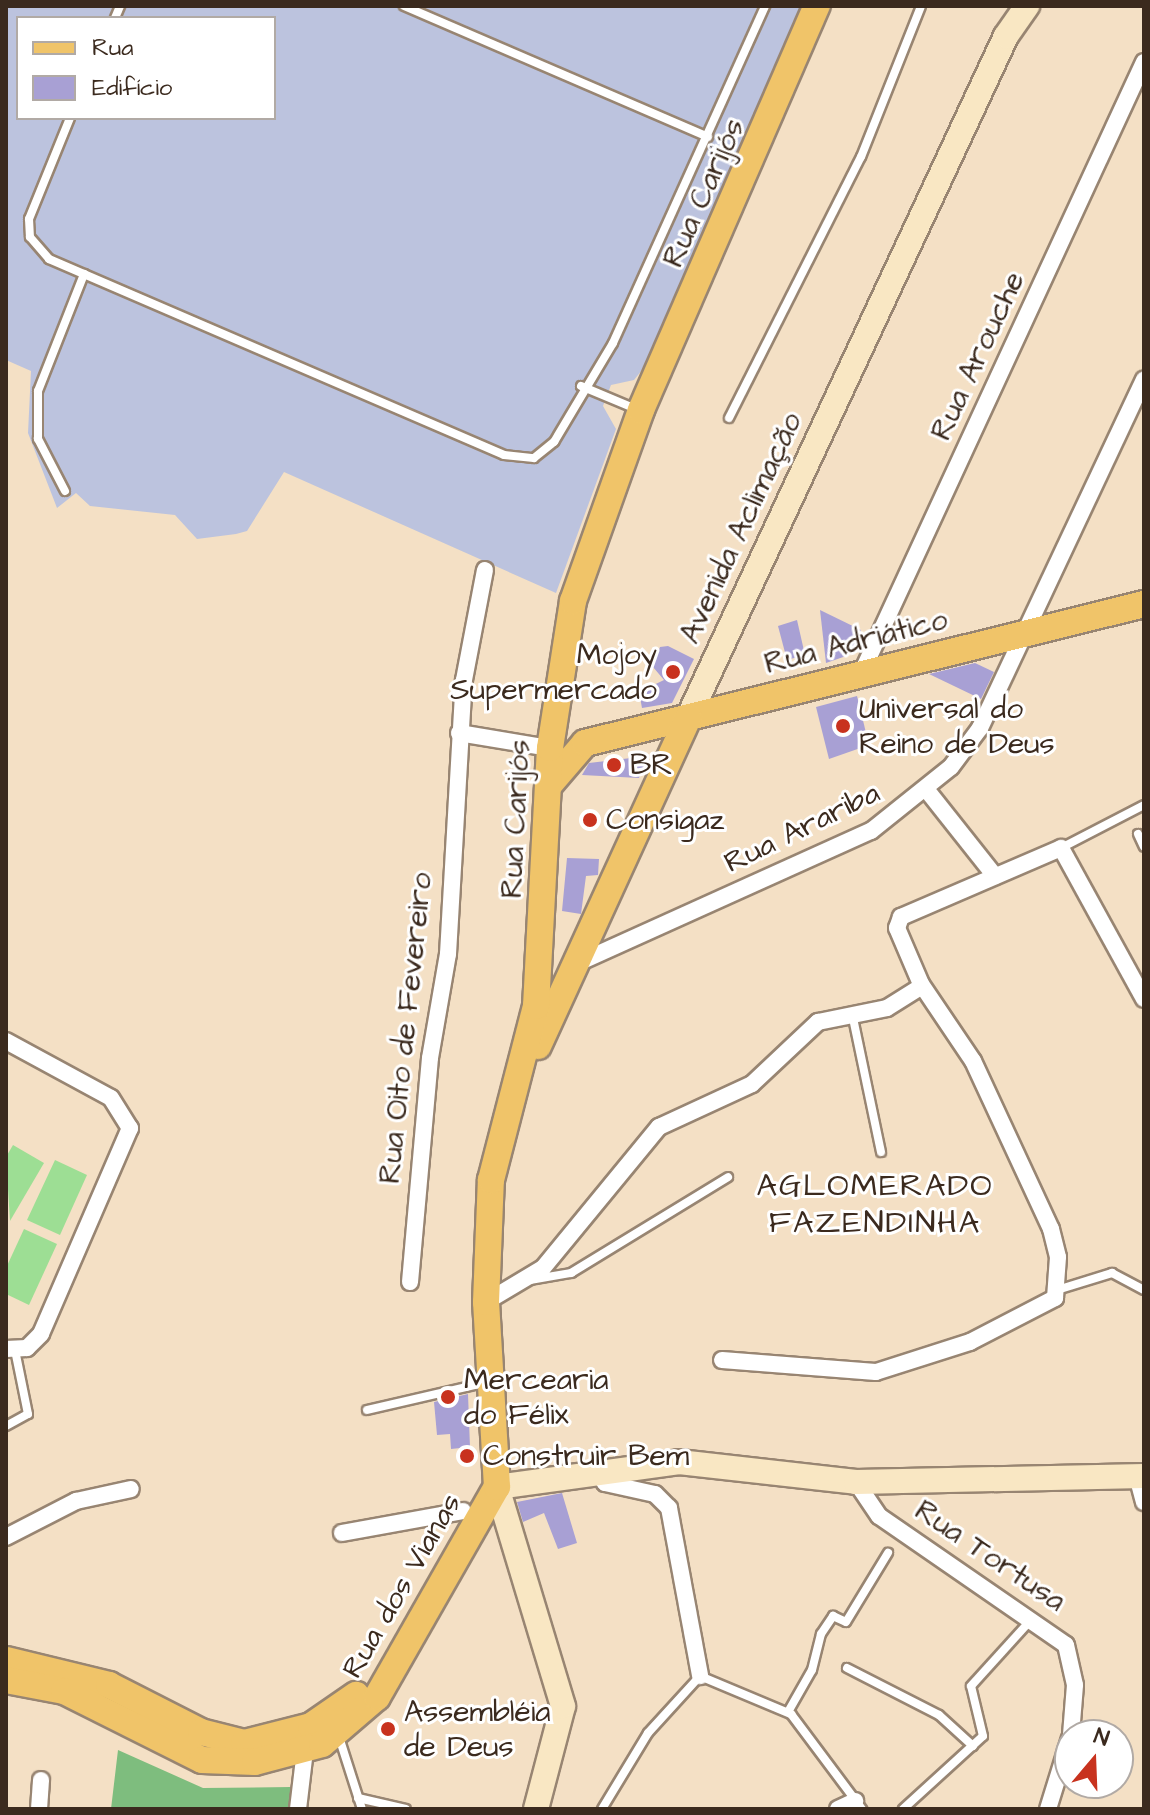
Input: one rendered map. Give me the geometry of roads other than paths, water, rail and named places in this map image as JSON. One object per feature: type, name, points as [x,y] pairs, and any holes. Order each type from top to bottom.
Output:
[{"type":"main road","name":"Rua Carijós","points":[[496,1478],[486,1302],[494,1157],[520,1082],[543,933],[550,748],[573,601],[641,410],[817,6]]},
{"type":"main road","name":"Rua Adriático","points":[[585,743],[1144,604]]},
{"type":"main road","points":[[549,786],[585,743],[566,730],[556,702]]},
{"type":"main road","name":"Avenida Aclimação","points":[[520,1082],[583,953],[688,718]]},
{"type":"main road","points":[[543,933],[583,953]]},
{"type":"main road","name":"Rua dos Vianas","points":[[6,1660],[109,1685],[221,1739],[284,1736],[335,1726],[374,1672],[463,1511],[496,1478]]},
{"type":"main road","name":"Rua dos Vianas","points":[[6,1680],[64,1691],[202,1760],[255,1762],[305,1750],[388,1680],[439,1577],[496,1478]]},
{"type":"street","points":[[1006,36],[1010,6]]},
{"type":"street","name":"Avenida Aclimação","points":[[688,718],[1006,36],[1027,6]]},
{"type":"street","name":"Rua Arouche","points":[[862,672],[1144,62]]},
{"type":"street","name":"Rua Arariba","points":[[583,953],[871,831],[926,789],[980,728],[1144,380]]},
{"type":"street","name":"Rua Oito de Fevereiro","points":[[410,1282],[430,1058],[448,954],[459,733],[485,570]]},
{"type":"street","points":[[459,733],[550,748]]},
{"type":"street","points":[[926,789],[995,876]]},
{"type":"street","points":[[722,1360],[876,1372],[1042,1311],[1057,1290],[1051,1229],[973,1061],[922,986],[897,928],[901,917],[1061,848],[1140,982],[1144,999]]},
{"type":"street","points":[[486,1302],[529,1280],[659,1127],[752,1084],[818,1022],[853,1018],[922,986]]},
{"type":"street","points":[[6,1041],[66,1066],[121,1108],[128,1142],[41,1334],[11,1349]]},
{"type":"street","points":[[536,1809],[563,1706],[496,1478],[679,1462],[856,1482],[1140,1476],[1144,1502]]},
{"type":"street","points":[[596,1471],[605,1483],[655,1494],[669,1508],[700,1676]]},
{"type":"street","name":"Rua Tortusa","points":[[856,1482],[879,1516],[1034,1618],[1072,1656],[1070,1719]]},
{"type":"street","points":[[6,1537],[76,1501],[131,1489]]},
{"type":"street","points":[[342,1533],[463,1511]]},
{"type":"street","points":[[298,1809],[305,1750]]},
{"type":"street","points":[[39,1809],[41,1780]]},
{"type":"street","name":"Rua Tortusa","points":[[1048,1809],[1054,1789]]},
{"type":"street","points":[[838,1809],[858,1805]]},
{"type":"lane","points":[[404,6],[708,137]]},
{"type":"lane","points":[[69,120],[34,201],[30,237],[49,259],[504,455],[545,453],[581,386],[613,343],[765,6]]},
{"type":"lane","points":[[729,418],[861,157],[921,6]]},
{"type":"lane","points":[[65,491],[38,439],[38,391],[84,274]]},
{"type":"lane","points":[[581,386],[641,410]]},
{"type":"lane","points":[[1061,848],[1144,805]]},
{"type":"lane","points":[[1138,834],[1144,847]]},
{"type":"lane","points":[[853,1018],[881,1152]]},
{"type":"lane","points":[[529,1280],[571,1273],[728,1177]]},
{"type":"lane","points":[[1057,1290],[1112,1273],[1144,1290]]},
{"type":"lane","points":[[6,1426],[28,1414],[11,1349]]},
{"type":"lane","points":[[367,1410],[416,1393],[489,1382]]},
{"type":"lane","points":[[788,1712],[812,1670],[821,1634],[833,1616],[846,1622],[888,1553]]},
{"type":"lane","points":[[903,1809],[984,1733],[971,1686],[1034,1618]]},
{"type":"lane","points":[[847,1668],[939,1715],[973,1746]]},
{"type":"lane","points":[[602,1809],[654,1724],[700,1676],[788,1712],[858,1805]]},
{"type":"lane","points":[[335,1726],[362,1809]]},
{"type":"lane","points":[[358,1798],[406,1809]]},
{"type":"place","name":"Mojoy Supermercado","points":[[673,672]]},
{"type":"place","name":"Universal do Reino de Deus","points":[[843,726]]},
{"type":"place","name":"BR","points":[[614,765]]},
{"type":"place","name":"Consigaz","points":[[590,820]]},
{"type":"place","name":"Mercearia do Félix","points":[[448,1397]]},
{"type":"place","name":"Construir Bem","points":[[467,1456]]},
{"type":"place","name":"Assembléia de Deus","points":[[388,1729]]},
{"type":"district","name":"AGLOMERADO FAZENDINHA","points":[[875,1206]]}]
